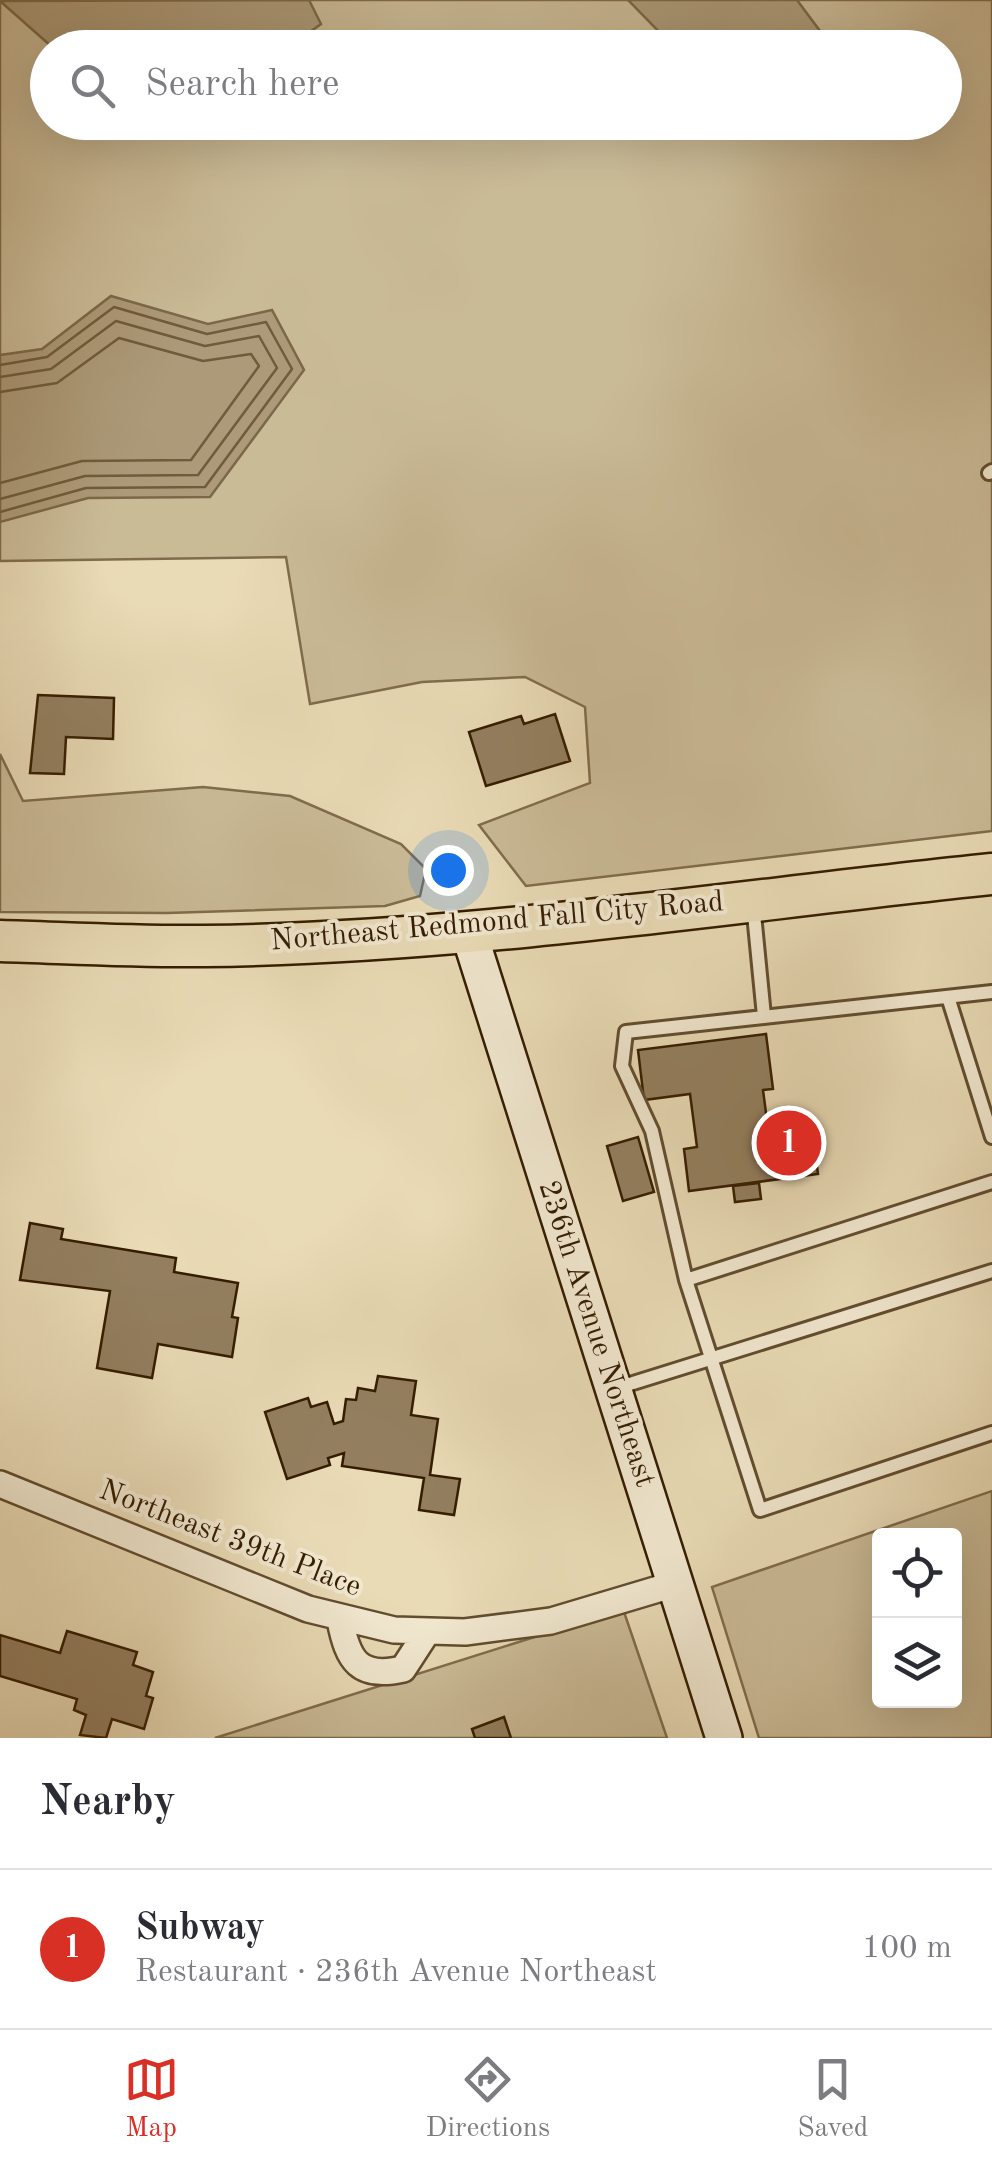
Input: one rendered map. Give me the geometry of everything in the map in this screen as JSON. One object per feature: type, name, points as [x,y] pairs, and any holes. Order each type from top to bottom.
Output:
[{"type":"main road","name":"Northeast Redmond Fall City Road","points":[[0,942],[206,946],[468,930],[992,874]]},
{"type":"street","name":"236th Avenue Northeast","points":[[468,930],[724,1738]]},
{"type":"street","name":"Northeast 39th Place","points":[[0,1484],[340,1620],[427,1632],[551,1621],[676,1584]]},
{"type":"street","points":[[340,1620],[345,1644],[359,1667],[380,1675],[403,1670],[427,1632]]},
{"type":"lane","points":[[753,899],[764,1016]]},
{"type":"lane","points":[[992,992],[626,1032],[622,1066],[652,1131],[686,1280],[760,1510],[992,1433]]},
{"type":"lane","points":[[948,997],[992,1137]]},
{"type":"lane","points":[[686,1280],[992,1182]]},
{"type":"lane","points":[[614,1388],[992,1272]]},
{"type":"shaded area","points":[[0,0],[992,0],[992,831],[526,886],[479,825],[590,783],[585,707],[525,677],[422,682],[310,704],[286,557],[0,561]]},
{"type":"shaded area","points":[[0,754],[23,801],[203,787],[290,796],[401,844],[426,869],[420,896],[385,906],[167,913],[0,912]]},
{"type":"shaded area","points":[[992,1491],[992,1738],[759,1738],[712,1587],[872,1532],[872,1708],[962,1708],[962,1528],[884,1528]]},
{"type":"shaded area","points":[[623,1609],[667,1738],[215,1738]]},
{"type":"water","points":[[309,0],[321,24],[313,30],[33,30],[0,1]]},
{"type":"water","points":[[628,0],[797,0],[819,30],[657,30]]},
{"type":"water","points":[[111,296],[208,324],[272,310],[304,370],[210,497],[88,498],[0,522],[0,355],[42,349]]},
{"type":"building","points":[[38,695],[114,698],[113,739],[66,737],[64,774],[30,773]]},
{"type":"building","points":[[555,714],[570,761],[486,786],[469,732],[521,716],[524,724]]},
{"type":"building","points":[[766,1034],[773,1089],[763,1090],[769,1136],[812,1130],[818,1174],[689,1191],[684,1149],[697,1147],[690,1094],[644,1100],[638,1050]]},
{"type":"building","points":[[638,1137],[654,1192],[623,1201],[607,1146]]},
{"type":"building","points":[[759,1183],[761,1199],[735,1202],[733,1186]]},
{"type":"building","points":[[30,1223],[63,1229],[61,1239],[176,1258],[174,1272],[238,1283],[232,1317],[238,1318],[232,1357],[158,1344],[152,1378],[97,1368],[110,1291],[20,1280]]},
{"type":"building","points":[[378,1376],[416,1381],[411,1415],[438,1419],[430,1475],[460,1479],[454,1515],[419,1510],[424,1478],[342,1466],[344,1453],[328,1458],[330,1465],[287,1479],[265,1412],[308,1398],[311,1407],[327,1402],[334,1424],[343,1421],[346,1399],[356,1400],[358,1388],[375,1391]]},
{"type":"building","points":[[67,1631],[137,1652],[133,1665],[153,1672],[146,1696],[153,1698],[144,1729],[112,1719],[106,1738],[80,1735],[86,1715],[74,1710],[77,1699],[0,1676],[0,1635],[60,1653]]},
{"type":"building","points":[[504,1717],[511,1738],[475,1738],[472,1729]]},
{"type":"place","name":"Subway","points":[[789,1143]]}]
